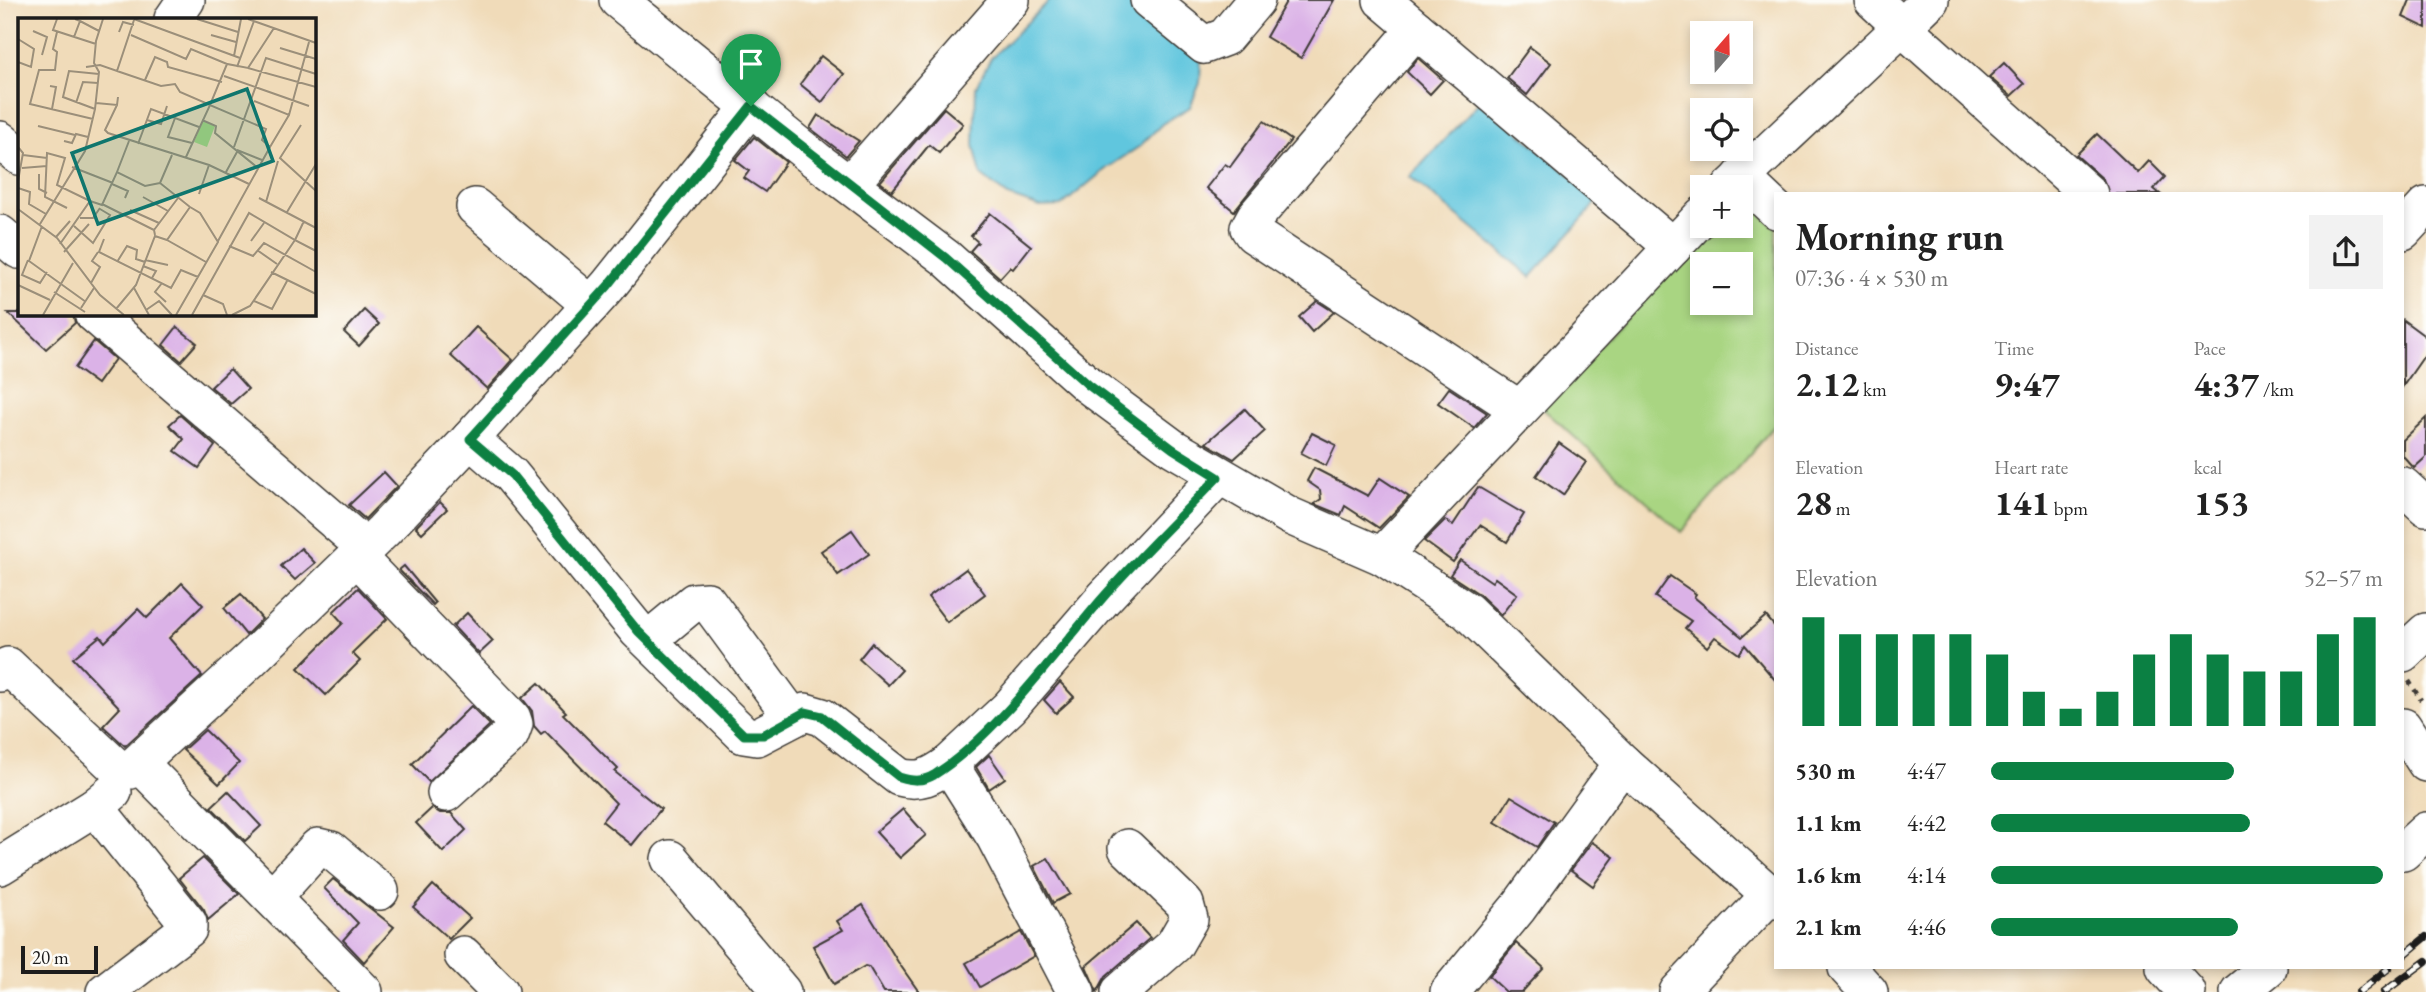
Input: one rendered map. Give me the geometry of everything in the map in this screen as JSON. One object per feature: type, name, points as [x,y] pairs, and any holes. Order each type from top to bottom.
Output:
[{"type":"street","points":[[174,18],[186,0]]},
{"type":"street","points":[[618,0],[946,258],[1088,385],[1173,449],[1290,516],[1382,556],[1467,611],[1623,763],[1774,897],[1678,992]]},
{"type":"street","points":[[850,184],[1011,0]]},
{"type":"street","points":[[1149,0],[1205,45],[1225,37],[1256,0]]},
{"type":"street","points":[[1873,0],[2087,192]]},
{"type":"street","points":[[1774,207],[1751,167],[1930,0]]},
{"type":"street","points":[[1519,409],[1253,234],[1250,228],[1255,217],[1403,11],[1673,247]]},
{"type":"street","points":[[0,866],[95,807],[121,784],[131,767],[361,552],[470,439],[591,305],[751,106]]},
{"type":"street","points":[[0,140],[18,155]]},
{"type":"street","points":[[2404,230],[2426,206]]},
{"type":"street","points":[[475,207],[591,305]]},
{"type":"street","points":[[1382,556],[1690,229]]},
{"type":"street","points":[[0,234],[18,249]]},
{"type":"street","points":[[95,315],[361,552],[512,718],[514,724],[510,735],[446,793]]},
{"type":"street","points":[[470,439],[512,475],[648,640],[744,735],[757,737],[805,712],[816,713],[899,777],[914,782],[931,776],[949,764],[1010,707],[1104,597],[1218,477]]},
{"type":"street","points":[[2404,487],[2426,507]]},
{"type":"street","points":[[648,640],[694,602],[708,601],[793,718]]},
{"type":"street","points":[[2404,652],[2426,632]]},
{"type":"street","points":[[3,666],[131,767],[272,898],[364,992]]},
{"type":"street","points":[[2404,729],[2426,762]]},
{"type":"street","points":[[1449,992],[1518,908],[1623,763]]},
{"type":"street","points":[[949,764],[995,837],[1076,992]]},
{"type":"street","points":[[95,807],[188,923],[188,929],[105,992]]},
{"type":"street","points":[[272,898],[318,847],[331,850],[380,891]]},
{"type":"street","points":[[1120,992],[1174,945],[1189,919],[1185,904],[1127,848]]},
{"type":"street","points":[[670,859],[782,992]]},
{"type":"street","points":[[463,955],[500,992]]},
{"type":"street","points":[[1848,969],[1869,992]]},
{"type":"street","points":[[2166,969],[2187,992]]},
{"type":"street","points":[[2239,992],[2267,969]]},
{"type":"green space","points":[[1753,207],[1774,225],[1774,426],[1681,532],[1541,407],[1703,238],[1753,238]]},
{"type":"water","points":[[1050,0],[1130,0],[1201,56],[1200,83],[1190,107],[1162,124],[1140,146],[1107,168],[1061,206],[1040,207],[1008,196],[981,175],[974,145],[976,87],[991,58]]},
{"type":"water","points":[[1481,100],[1599,200],[1531,277],[1410,177]]},
{"type":"building","points":[[1287,0],[1334,0],[1301,58],[1266,37]]},
{"type":"building","points":[[2410,0],[2426,0],[2426,28],[2403,17]]},
{"type":"building","points":[[1530,47],[1551,63],[1527,95],[1507,78]]},
{"type":"building","points":[[821,56],[844,74],[822,102],[800,84]]},
{"type":"building","points":[[1418,58],[1443,80],[1430,94],[1407,72]]},
{"type":"building","points":[[2004,63],[2024,84],[2011,96],[1989,77]]},
{"type":"building","points":[[944,108],[963,124],[939,153],[929,145],[892,191],[880,182]]},
{"type":"building","points":[[818,115],[859,141],[846,156],[810,128]]},
{"type":"building","points":[[1264,121],[1291,140],[1234,211],[1206,188],[1225,164],[1230,167]]},
{"type":"building","points":[[2097,134],[2138,173],[2149,161],[2165,177],[2154,189],[2158,192],[2108,192],[2103,179],[2076,155]]},
{"type":"building","points":[[754,137],[786,162],[765,192],[744,178],[749,171],[735,160]]},
{"type":"building","points":[[990,213],[1031,246],[1013,269],[1010,267],[1000,278],[970,251],[978,242],[971,236]]},
{"type":"building","points":[[1317,301],[1334,312],[1312,332],[1299,317]]},
{"type":"building","points":[[364,310],[379,324],[359,346],[344,332]]},
{"type":"building","points":[[8,313],[73,315],[75,323],[46,349]]},
{"type":"building","points":[[2404,321],[2426,337],[2426,353],[2404,385]]},
{"type":"building","points":[[177,327],[197,343],[181,361],[163,345]]},
{"type":"building","points":[[476,327],[513,360],[487,389],[450,355]]},
{"type":"building","points":[[94,341],[115,359],[97,384],[75,368]]},
{"type":"building","points":[[230,369],[248,389],[231,404],[211,387]]},
{"type":"building","points":[[1449,388],[1487,413],[1474,428],[1438,403]]},
{"type":"building","points":[[1245,409],[1265,431],[1234,459],[1206,443]]},
{"type":"building","points":[[180,415],[215,446],[199,468],[175,451],[184,439],[169,425]]},
{"type":"building","points":[[2426,418],[2426,457],[2414,468],[2404,457],[2404,439]]},
{"type":"building","points":[[1312,433],[1336,445],[1326,466],[1301,453]]},
{"type":"building","points":[[1559,443],[1586,462],[1563,495],[1536,476]]},
{"type":"building","points":[[1314,468],[1368,496],[1380,478],[1409,497],[1379,528],[1345,506],[1341,515],[1314,504],[1321,499],[1320,490],[1307,481]]},
{"type":"building","points":[[384,472],[397,486],[365,519],[349,505]]},
{"type":"building","points":[[1478,487],[1524,514],[1507,542],[1480,525],[1453,562],[1424,541],[1445,520],[1453,525]]},
{"type":"building","points":[[440,502],[447,509],[422,533],[416,527]]},
{"type":"building","points":[[852,530],[869,554],[838,575],[821,551]]},
{"type":"building","points":[[301,548],[315,563],[295,580],[281,566]]},
{"type":"building","points":[[1460,560],[1492,582],[1495,578],[1517,594],[1501,615],[1479,594],[1450,575]]},
{"type":"building","points":[[404,566],[435,603],[433,605],[399,570]]},
{"type":"building","points":[[966,569],[985,594],[947,622],[928,597]]},
{"type":"building","points":[[1670,576],[1696,594],[1694,597],[1742,637],[1766,616],[1774,626],[1774,679],[1745,645],[1739,654],[1715,637],[1707,647],[1685,628],[1691,621],[1655,597]]},
{"type":"building","points":[[182,583],[203,605],[169,638],[202,676],[125,746],[103,726],[120,708],[73,658],[100,636],[105,642],[138,609],[147,618]]},
{"type":"building","points":[[358,588],[387,619],[352,653],[360,661],[326,695],[298,668],[343,623],[333,612]]},
{"type":"building","points":[[241,594],[262,619],[246,635],[224,608]]},
{"type":"building","points":[[467,613],[493,641],[479,654],[453,626]]},
{"type":"building","points":[[872,643],[902,670],[888,685],[859,659]]},
{"type":"building","points":[[1060,682],[1074,697],[1056,713],[1044,700]]},
{"type":"building","points":[[539,683],[566,712],[563,714],[618,769],[615,772],[661,809],[632,845],[602,821],[616,803],[545,731],[541,734],[534,726],[532,711],[522,698]]},
{"type":"building","points":[[471,706],[490,725],[429,782],[412,764]]},
{"type":"building","points":[[205,730],[239,763],[219,784],[183,750]]},
{"type":"building","points":[[989,755],[1005,778],[989,789],[976,767]]},
{"type":"building","points":[[228,791],[261,826],[245,841],[211,807]]},
{"type":"building","points":[[1511,796],[1554,822],[1537,847],[1495,822]]},
{"type":"building","points":[[432,808],[440,813],[451,813],[466,830],[443,852],[416,823]]},
{"type":"building","points":[[903,809],[926,835],[900,858],[876,832]]},
{"type":"building","points":[[1592,842],[1614,857],[1593,886],[1571,870]]},
{"type":"building","points":[[203,858],[239,894],[208,920],[204,910],[179,878]]},
{"type":"building","points":[[1048,858],[1070,894],[1053,903],[1034,866]]},
{"type":"building","points":[[333,879],[394,927],[364,962],[343,940],[358,923],[324,888]]},
{"type":"building","points":[[433,885],[470,918],[449,939],[413,907]]},
{"type":"building","points":[[863,905],[919,992],[884,992],[869,967],[865,966],[834,984],[813,946],[843,930],[837,921]]},
{"type":"building","points":[[1136,923],[1150,938],[1106,976],[1097,992],[1086,966]]},
{"type":"building","points":[[1021,932],[1034,956],[980,987],[966,963]]},
{"type":"building","points":[[1516,943],[1544,968],[1522,992],[1506,992],[1489,976]]},
{"type":"railway","points":[[2404,955],[2426,937]]},
{"type":"railway","points":[[2384,992],[2426,961]]},
{"type":"railway","points":[[2359,992],[2388,969]]},
{"type":"route","points":[[751,106],[816,160],[946,258],[1088,385],[1173,449],[1218,477],[1104,597],[1010,707],[949,764],[931,776],[914,782],[899,777],[816,713],[805,712],[757,737],[744,735],[638,631],[512,475],[470,439],[608,286],[751,106]]}]
